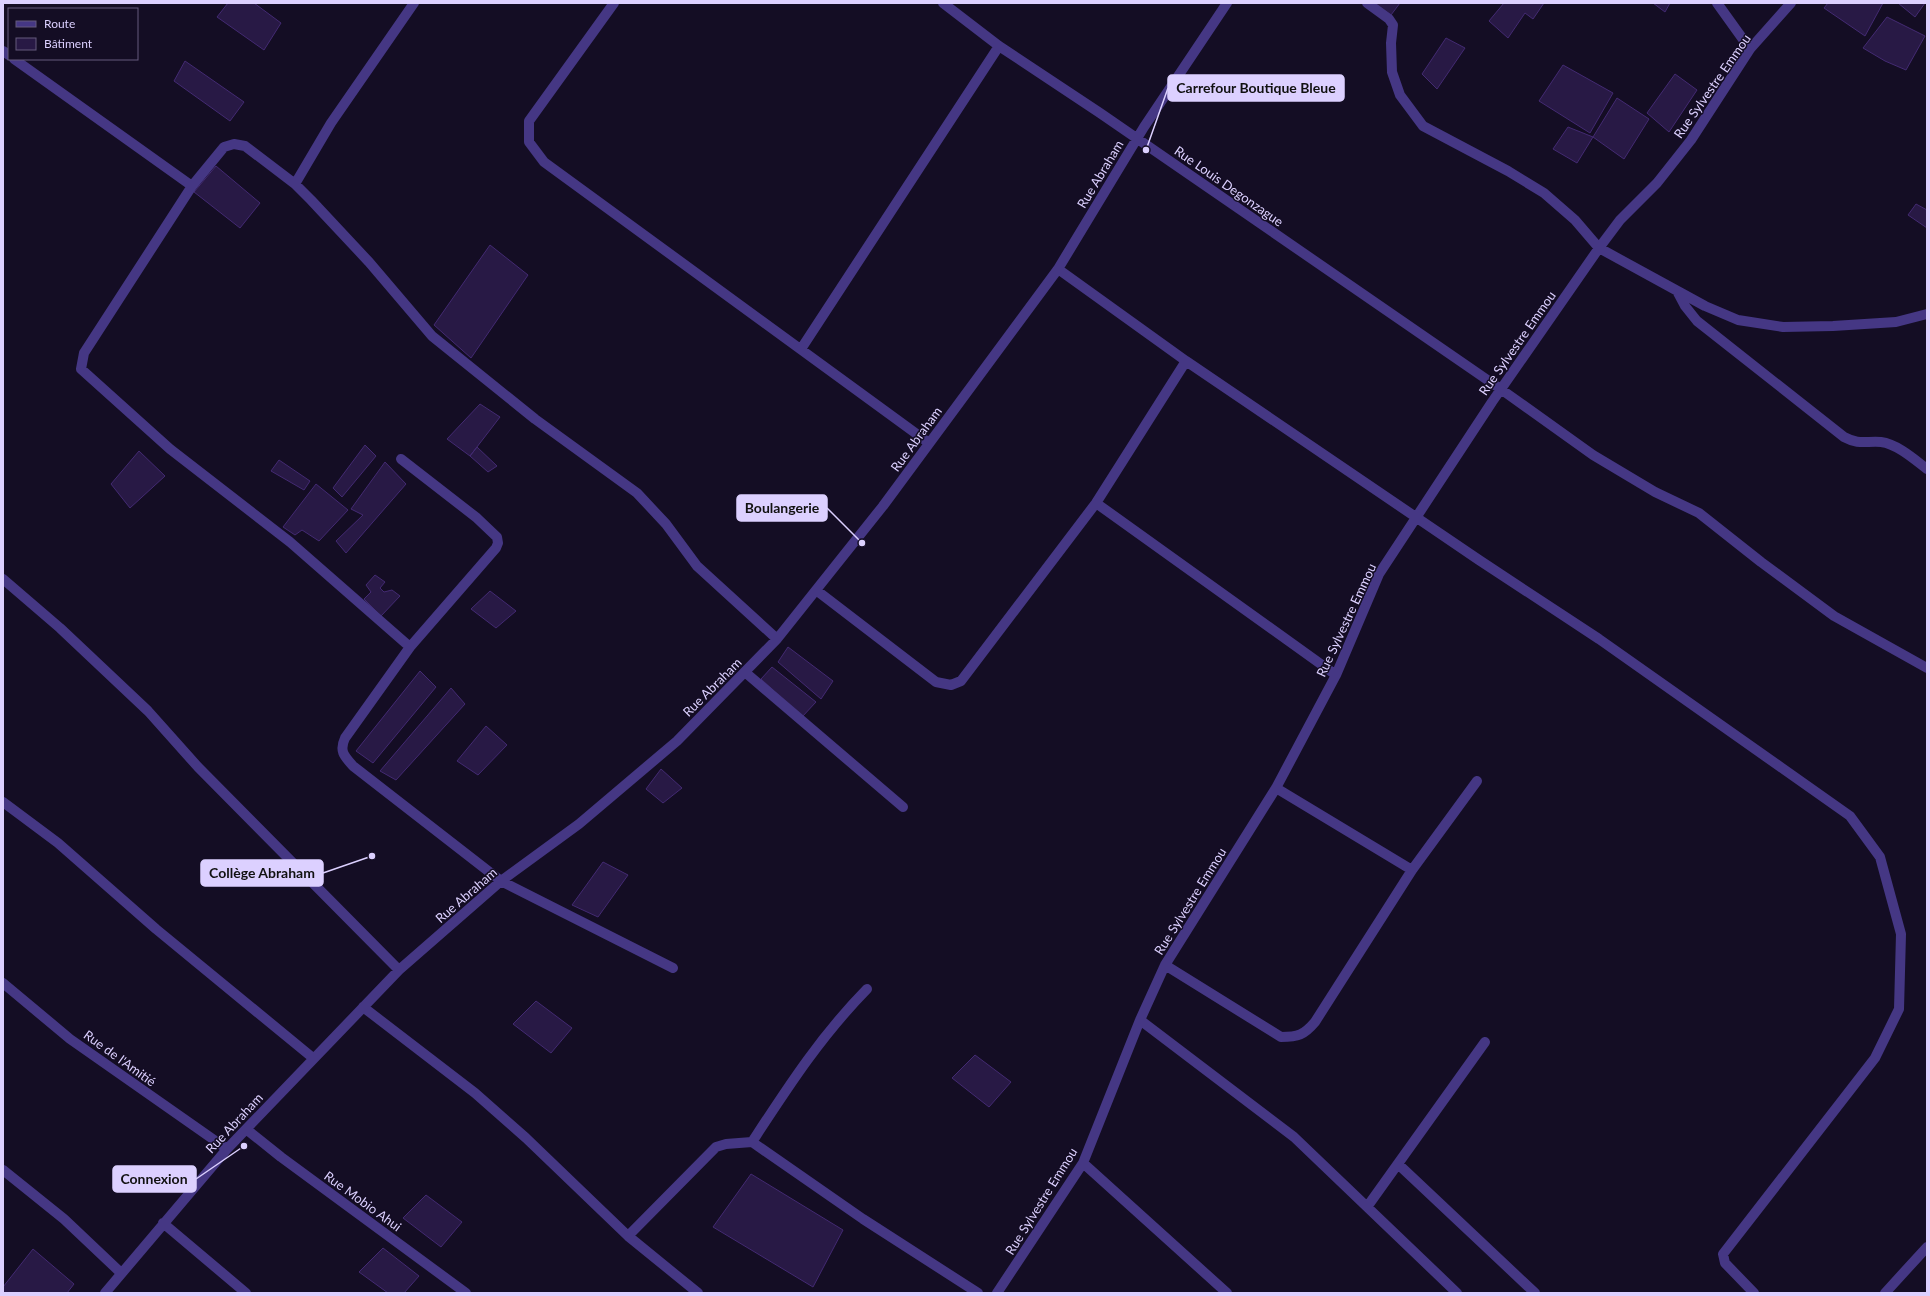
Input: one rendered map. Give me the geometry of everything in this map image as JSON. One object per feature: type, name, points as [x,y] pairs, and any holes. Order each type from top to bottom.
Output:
[{"type":"street","points":[[295,184],[331,123],[414,3]]},
{"type":"street","points":[[614,3],[529,121],[529,142],[544,162],[929,443]]},
{"type":"street","name":"Rue Louis Degonzague","points":[[943,3],[999,46],[1137,138],[1502,390],[1593,455],[1655,492],[1699,513],[1761,562],[1834,616],[1927,668]]},
{"type":"street","name":"Rue Abraham","points":[[104,1293],[246,1128],[399,970],[501,881],[579,824],[677,741],[746,673],[777,639],[883,506],[1058,269],[1137,138],[1227,3]]},
{"type":"street","points":[[1367,3],[1389,19],[1393,25],[1391,43],[1392,72],[1400,95],[1423,126],[1508,171],[1544,193],[1575,220],[1599,248],[1705,306],[1738,320],[1783,327],[1896,322],[1927,314]]},
{"type":"street","points":[[1717,3],[1750,49]]},
{"type":"street","name":"Rue Sylvestre Emmou","points":[[997,1293],[1083,1164],[1140,1020],[1165,964],[1276,788],[1336,675],[1379,574],[1599,248],[1620,220],[1657,183],[1691,140],[1750,49],[1791,3]]},
{"type":"street","points":[[801,349],[999,46]]},
{"type":"street","points":[[15,60],[192,186]]},
{"type":"street","points":[[410,647],[290,542],[170,449],[81,369],[84,353],[192,186],[224,147],[234,144],[245,146],[295,184],[369,262],[432,336],[535,419],[637,493],[666,524],[697,566],[777,639]]},
{"type":"street","points":[[1058,269],[1186,362],[1599,639],[1850,816],[1880,857],[1901,934],[1899,1009],[1875,1058],[1723,1254],[1725,1263],[1754,1293]]},
{"type":"street","points":[[1677,291],[1685,306],[1697,321],[1844,437],[1855,442],[1881,442],[1892,445],[1927,469]]},
{"type":"street","points":[[816,590],[936,682],[951,685],[961,681],[1096,503],[1186,362]]},
{"type":"street","points":[[401,459],[477,518],[497,537],[498,543],[496,548],[410,647],[345,738],[341,746],[342,753],[353,766],[501,881],[673,968]]},
{"type":"street","points":[[1096,503],[1336,675]]},
{"type":"street","points":[[3,579],[60,628],[148,711],[198,767],[399,970]]},
{"type":"street","points":[[746,673],[903,807]]},
{"type":"street","points":[[1165,964],[1281,1037],[1294,1037],[1306,1032],[1315,1022],[1412,870],[1477,781]]},
{"type":"street","points":[[1276,788],[1412,870]]},
{"type":"street","points":[[3,802],[58,843],[156,929],[313,1058]]},
{"type":"street","name":"Rue de l'Amitié","points":[[3,983],[70,1039],[227,1149]]},
{"type":"street","points":[[752,1142],[803,1064],[841,1016],[867,990]]},
{"type":"street","points":[[363,1007],[475,1093],[526,1138],[628,1236],[698,1293]]},
{"type":"street","points":[[1140,1020],[1294,1137],[1457,1293]]},
{"type":"street","points":[[1367,1207],[1485,1042]]},
{"type":"street","name":"Rue Mobio Ahui","points":[[246,1128],[281,1157],[466,1293]]},
{"type":"street","points":[[628,1236],[716,1147],[726,1144],[752,1142],[863,1219],[978,1293]]},
{"type":"street","points":[[1083,1164],[1227,1293]]},
{"type":"street","points":[[1398,1164],[1535,1293]]},
{"type":"street","points":[[3,1170],[49,1207],[121,1273]]},
{"type":"street","points":[[163,1223],[246,1293]]},
{"type":"street","points":[[1885,1293],[1927,1248]]},
{"type":"building","points":[[228,3],[254,3],[281,23],[264,50],[217,17]]},
{"type":"building","points":[[1374,3],[1400,3],[1391,15]]},
{"type":"building","points":[[1504,3],[1544,3],[1533,19],[1525,13],[1508,38],[1489,21]]},
{"type":"building","points":[[1653,3],[1670,3],[1665,12]]},
{"type":"building","points":[[1828,3],[1883,3],[1865,36],[1824,8]]},
{"type":"building","points":[[1898,3],[1925,3],[1915,17]]},
{"type":"building","points":[[1887,17],[1925,36],[1906,70],[1885,61],[1863,48]]},
{"type":"building","points":[[1446,38],[1465,48],[1437,89],[1422,74]]},
{"type":"building","points":[[185,61],[244,102],[230,121],[174,81]]},
{"type":"building","points":[[1563,65],[1613,93],[1590,133],[1539,101]]},
{"type":"building","points":[[1675,74],[1697,90],[1669,132],[1647,113]]},
{"type":"building","points":[[1617,98],[1649,119],[1624,159],[1593,137]]},
{"type":"building","points":[[1568,127],[1593,137],[1577,163],[1553,149]]},
{"type":"building","points":[[216,166],[260,203],[240,228],[194,192]]},
{"type":"building","points":[[1916,204],[1927,210],[1927,228],[1908,215]]},
{"type":"building","points":[[490,245],[528,275],[471,358],[434,325]]},
{"type":"building","points":[[480,404],[500,417],[470,456],[447,439]]},
{"type":"building","points":[[365,445],[376,456],[342,497],[333,488]]},
{"type":"building","points":[[477,447],[497,466],[488,472],[470,456]]},
{"type":"building","points":[[139,451],[165,476],[130,508],[111,484]]},
{"type":"building","points":[[279,460],[310,481],[304,490],[271,471]]},
{"type":"building","points":[[385,462],[406,484],[346,553],[336,541],[363,515],[351,509]]},
{"type":"building","points":[[316,484],[348,510],[319,541],[302,530],[295,535],[283,527]]},
{"type":"building","points":[[375,575],[385,582],[380,588],[384,592],[392,590],[400,596],[381,616],[364,599],[371,592],[366,585]]},
{"type":"building","points":[[490,591],[516,611],[496,628],[471,609]]},
{"type":"building","points":[[788,647],[833,681],[821,699],[778,662]]},
{"type":"building","points":[[772,667],[816,702],[802,717],[761,679]]},
{"type":"building","points":[[420,671],[436,687],[373,763],[356,751]]},
{"type":"building","points":[[451,688],[465,704],[396,780],[380,771]]},
{"type":"building","points":[[486,726],[507,745],[478,775],[457,761]]},
{"type":"building","points":[[661,769],[682,788],[663,803],[646,789]]},
{"type":"building","points":[[603,862],[628,875],[598,917],[572,905]]},
{"type":"building","points":[[536,1001],[572,1028],[551,1053],[513,1024]]},
{"type":"building","points":[[975,1055],[1011,1082],[989,1107],[952,1078]]},
{"type":"building","points":[[751,1174],[843,1230],[813,1287],[713,1227]]},
{"type":"building","points":[[426,1195],[462,1222],[441,1247],[403,1218]]},
{"type":"building","points":[[383,1248],[419,1276],[404,1293],[388,1293],[359,1272]]},
{"type":"building","points":[[33,1249],[74,1284],[67,1293],[3,1293],[3,1287]]},
{"type":"place","name":"Carrefour Boutique Bleue","points":[[1146,150]]},
{"type":"place","name":"Boulangerie","points":[[862,543]]},
{"type":"place","name":"Collège Abraham","points":[[372,856]]},
{"type":"place","name":"Connexion","points":[[244,1146]]}]
